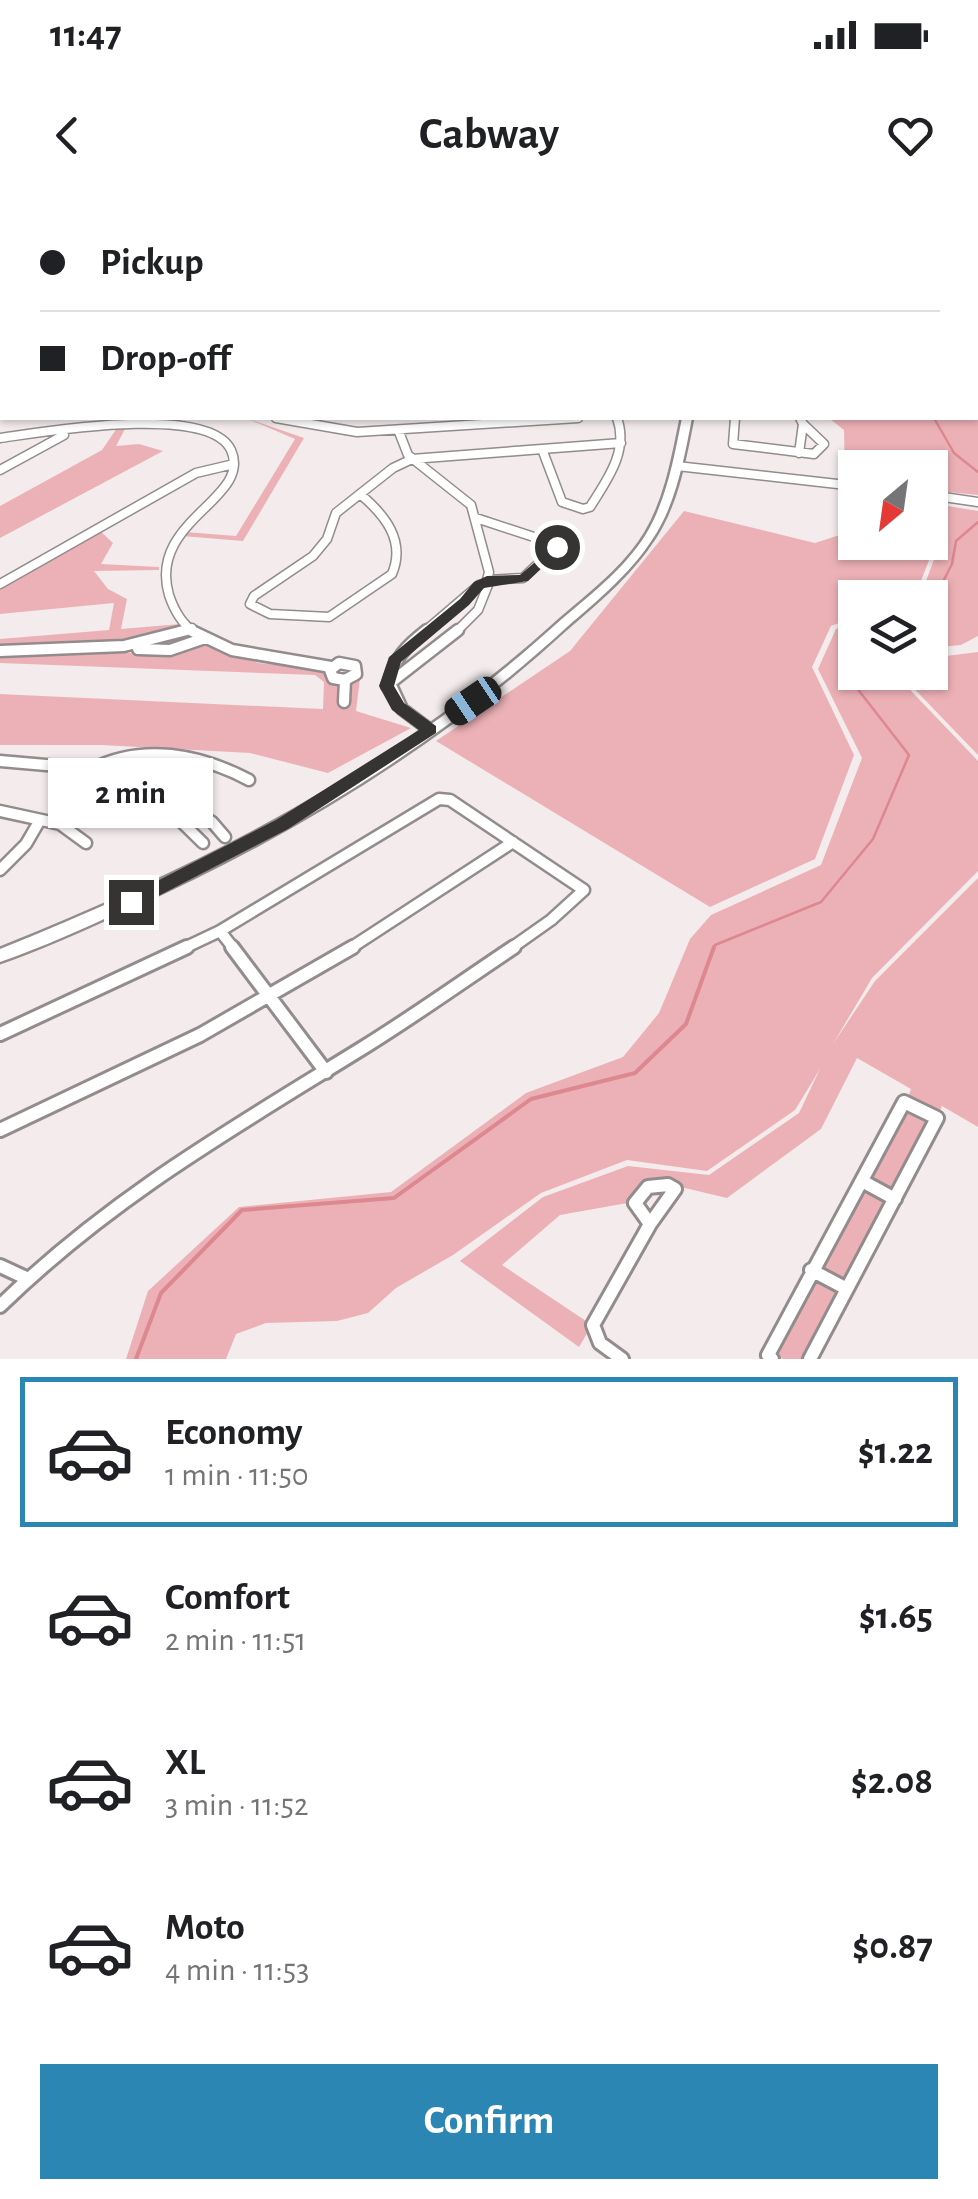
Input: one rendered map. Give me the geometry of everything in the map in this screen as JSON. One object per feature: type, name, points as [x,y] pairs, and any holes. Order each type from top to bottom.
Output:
[{"type":"street","points":[[285,420],[319,428],[399,432],[552,420]]},
{"type":"street","points":[[542,449],[562,502],[582,510],[590,507],[609,476],[621,443],[624,432],[618,420]]},
{"type":"street","points":[[0,956],[101,917],[190,874],[338,791],[430,730],[534,653],[634,556],[654,528],[677,466],[688,420]]},
{"type":"street","points":[[735,420],[733,444],[814,454],[824,444],[802,421]]},
{"type":"street","points":[[799,452],[802,421]]},
{"type":"street","points":[[0,438],[151,424],[193,427],[226,443],[234,464],[232,478],[178,535],[166,561],[168,601],[205,638],[254,658],[332,668],[343,662],[355,666],[356,674],[345,680],[331,675],[332,668]]},
{"type":"street","points":[[0,470],[69,432]]},
{"type":"street","points":[[399,432],[404,450],[412,459],[469,502],[489,572],[486,582]]},
{"type":"street","points":[[359,494],[390,522],[398,563],[392,574],[329,617],[270,614],[250,604],[254,596],[313,556],[327,539],[336,513],[384,473],[412,459],[621,443]]},
{"type":"street","points":[[0,584],[196,473],[234,464]]},
{"type":"street","points":[[677,466],[838,484]]},
{"type":"street","points":[[948,498],[978,502]]},
{"type":"street","points":[[430,730],[398,706],[387,686],[394,660],[479,585],[523,578],[558,544],[476,518]]},
{"type":"street","points":[[387,686],[465,625],[488,599],[491,588],[486,582]]},
{"type":"street","points":[[122,647],[173,638],[192,628]]},
{"type":"street","points":[[0,651],[122,647],[170,650],[205,638]]},
{"type":"street","points":[[344,702],[345,680]]},
{"type":"street","points":[[92,769],[120,755],[144,754],[231,769],[249,780]]},
{"type":"street","points":[[0,761],[92,769],[156,798],[183,802],[212,822],[225,837]]},
{"type":"street","points":[[156,798],[203,843]]},
{"type":"street","points":[[0,1034],[220,931],[439,799],[450,800],[582,888],[583,893],[421,1015],[130,1191],[26,1278],[0,1306]]},
{"type":"street","points":[[0,810],[60,824],[86,843]]},
{"type":"street","points":[[0,870],[26,844],[40,820]]},
{"type":"street","points":[[0,1130],[95,1090],[271,998],[393,926],[514,842]]},
{"type":"street","points":[[220,931],[326,1072]]},
{"type":"street","points":[[772,1359],[768,1355],[811,1270],[904,1102],[938,1118],[810,1359]]},
{"type":"street","points":[[862,1180],[895,1199]]},
{"type":"street","points":[[622,1359],[600,1343],[593,1325],[650,1224]]},
{"type":"street","points":[[0,1266],[26,1278]]},
{"type":"street","points":[[811,1270],[847,1289]]},
{"type":"shaded area","points":[[251,420],[304,438],[243,541],[182,536],[185,532],[236,536],[295,439]]},
{"type":"shaded area","points":[[832,420],[978,420],[978,495],[948,492],[948,450],[844,450],[844,430]]},
{"type":"shaded area","points":[[126,427],[116,446],[139,444],[163,451],[0,538],[0,506],[102,450],[117,428]]},
{"type":"shaded area","points":[[948,506],[978,511],[978,636],[961,645],[948,646],[948,580],[926,580],[934,560],[948,560]]},
{"type":"shaded area","points":[[684,511],[815,543],[838,536],[838,560],[929,560],[921,580],[838,580],[838,623],[831,626],[812,667],[854,755],[815,859],[710,907],[436,741],[570,651]]},
{"type":"shaded area","points":[[99,530],[113,543],[101,564],[159,567],[94,571],[108,589],[127,599],[121,629],[180,624],[187,629],[94,643],[0,648],[0,639],[109,630],[114,603],[0,614],[0,586]]},
{"type":"shaded area","points":[[836,629],[838,690],[910,690],[978,761],[978,871],[872,978],[833,1044],[875,981],[978,878],[978,1127],[942,1106],[937,1117],[907,1101],[911,1089],[857,1058],[821,1129],[727,1198],[668,1184],[633,1202],[560,1215],[502,1265],[592,1325],[579,1347],[460,1261],[543,1197],[628,1166],[709,1175],[799,1113],[820,1069],[795,1110],[707,1171],[627,1160],[541,1193],[453,1255],[396,1288],[368,1313],[337,1321],[266,1323],[236,1334],[226,1359],[126,1359],[148,1291],[239,1207],[391,1192],[526,1093],[623,1057],[659,1013],[690,939],[711,915],[821,865],[862,758],[818,669]]},
{"type":"shaded area","points":[[207,641],[258,663],[329,670],[345,682],[360,678],[356,711],[411,728],[328,773],[250,753],[102,745],[0,745],[0,694],[323,709],[324,682],[315,675],[0,663],[0,654],[140,653]]},
{"type":"shaded area","points":[[978,652],[978,755],[915,690],[948,690],[948,656]]},
{"type":"shaded area","points":[[907,1106],[933,1119],[893,1194],[868,1180]]},
{"type":"shaded area","points":[[864,1186],[890,1199],[845,1282],[818,1268]]},
{"type":"shaded area","points":[[814,1275],[843,1290],[805,1359],[783,1359],[774,1354]]},
{"type":"waterway","points":[[935,420],[954,453],[978,472]]},
{"type":"waterway","points":[[944,580],[952,564],[956,541],[978,522]]},
{"type":"waterway","points":[[714,949],[715,945],[821,902],[873,839],[909,755],[858,690]]},
{"type":"waterway","points":[[136,1359],[161,1293],[242,1210],[394,1198],[531,1099],[635,1073],[686,1024],[714,947]]},
{"type":"route","points":[[131,902],[282,825],[430,730],[398,706],[387,686],[394,660],[479,585],[487,580],[523,578],[557,547]]}]
